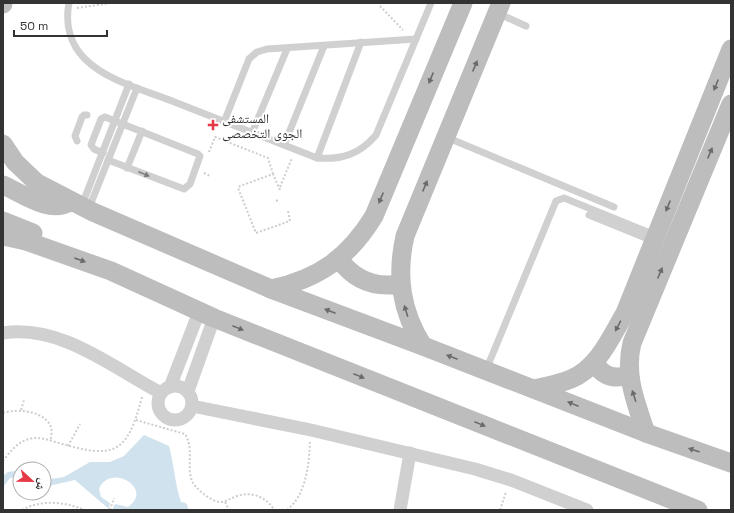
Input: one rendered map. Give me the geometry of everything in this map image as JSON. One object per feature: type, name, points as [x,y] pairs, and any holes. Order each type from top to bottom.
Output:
[{"type":"street","points":[[271,289],[302,281],[339,259],[354,244],[374,216],[463,3]]},
{"type":"street","points":[[423,346],[407,316],[400,284],[400,262],[405,236],[499,8]]},
{"type":"street","points":[[646,433],[629,375],[630,353],[661,239],[731,49]]},
{"type":"street","points":[[535,389],[570,380],[594,363],[612,336],[731,104]]},
{"type":"street","points":[[3,144],[15,162],[37,183],[80,206],[271,289],[486,370],[646,433],[731,463]]},
{"type":"street","points":[[3,185],[51,206],[80,206]]},
{"type":"street","points":[[3,221],[36,235],[54,250]]},
{"type":"street","points":[[3,236],[54,250],[111,271],[206,315],[698,510]]},
{"type":"street","points":[[339,259],[350,272],[364,281],[382,286],[400,284]]},
{"type":"street","points":[[3,333],[34,333],[63,341],[94,354],[145,384],[166,390],[176,386],[188,391],[191,396],[192,406],[190,413],[184,418],[176,420],[168,419],[162,415],[158,400],[166,390],[206,315]]},
{"type":"street","points":[[188,391],[206,315]]},
{"type":"street","points":[[594,363],[603,373],[609,376],[616,378],[629,375]]},
{"type":"street","points":[[192,406],[311,430],[410,453],[511,480],[587,510]]},
{"type":"street","points":[[400,510],[410,453]]},
{"type":"lane","points":[[69,6],[69,32],[78,50],[99,70],[137,88],[317,158],[337,158],[348,156],[368,144],[376,135],[431,3]]},
{"type":"lane","points":[[499,8],[526,26]]},
{"type":"lane","points":[[224,122],[249,59],[257,52],[267,49],[287,49],[361,42],[416,39]]},
{"type":"lane","points":[[317,158],[361,42]]},
{"type":"lane","points":[[284,145],[324,46]]},
{"type":"lane","points":[[252,133],[287,49]]},
{"type":"lane","points":[[80,206],[129,84]]},
{"type":"lane","points":[[80,206],[108,160],[137,88]]},
{"type":"lane","points":[[77,141],[75,136],[82,117],[87,115]]},
{"type":"lane","points":[[102,152],[89,146],[99,120],[105,117],[198,154],[200,158],[190,184],[184,189],[108,160]]},
{"type":"lane","points":[[127,168],[142,131]]},
{"type":"lane","points":[[445,137],[614,207]]},
{"type":"lane","points":[[486,370],[556,201],[564,198],[661,239]]},
{"type":"lane","points":[[589,215],[661,239]]},
{"type":"path","points":[[69,6],[112,3]]},
{"type":"path","points":[[380,6],[400,27]]},
{"type":"path","points":[[206,158],[215,137],[268,158],[280,189],[296,150]]},
{"type":"path","points":[[200,172],[210,176]]},
{"type":"path","points":[[273,174],[238,187],[255,232],[258,233],[290,221],[288,211]]},
{"type":"path","points":[[3,461],[19,443],[29,439],[40,438],[68,446],[98,452],[111,450],[123,443],[136,420],[145,384]]},
{"type":"path","points":[[21,410],[24,400]]},
{"type":"path","points":[[3,413],[21,410],[30,411],[45,418],[52,431],[50,441]]},
{"type":"path","points":[[136,420],[185,434],[190,442],[191,478],[195,486],[212,499],[225,502],[243,494],[252,494],[263,498],[270,503],[274,510]]},
{"type":"path","points":[[68,446],[80,424]]},
{"type":"path","points":[[286,510],[296,500],[304,480],[310,453],[311,430]]},
{"type":"path","points":[[500,510],[511,480]]},
{"type":"path","points":[[110,510],[114,498]]},
{"type":"path","points":[[22,510],[40,503],[51,502],[86,510]]},
{"type":"path","points":[[225,502],[229,510]]},
{"type":"water","points":[[144,435],[169,446],[181,502],[186,503],[189,510],[112,510],[115,504],[128,507],[135,500],[136,493],[134,486],[128,481],[120,478],[112,478],[105,481],[99,489],[101,497],[110,503],[109,509],[75,480],[52,485],[52,479],[64,477],[90,462],[110,462],[124,456]]},
{"type":"water","points":[[12,471],[12,478],[10,478],[3,487],[3,476],[8,472]]},
{"type":"place","name":"المستشفى الجوى التخصصى","points":[[213,125]]}]
